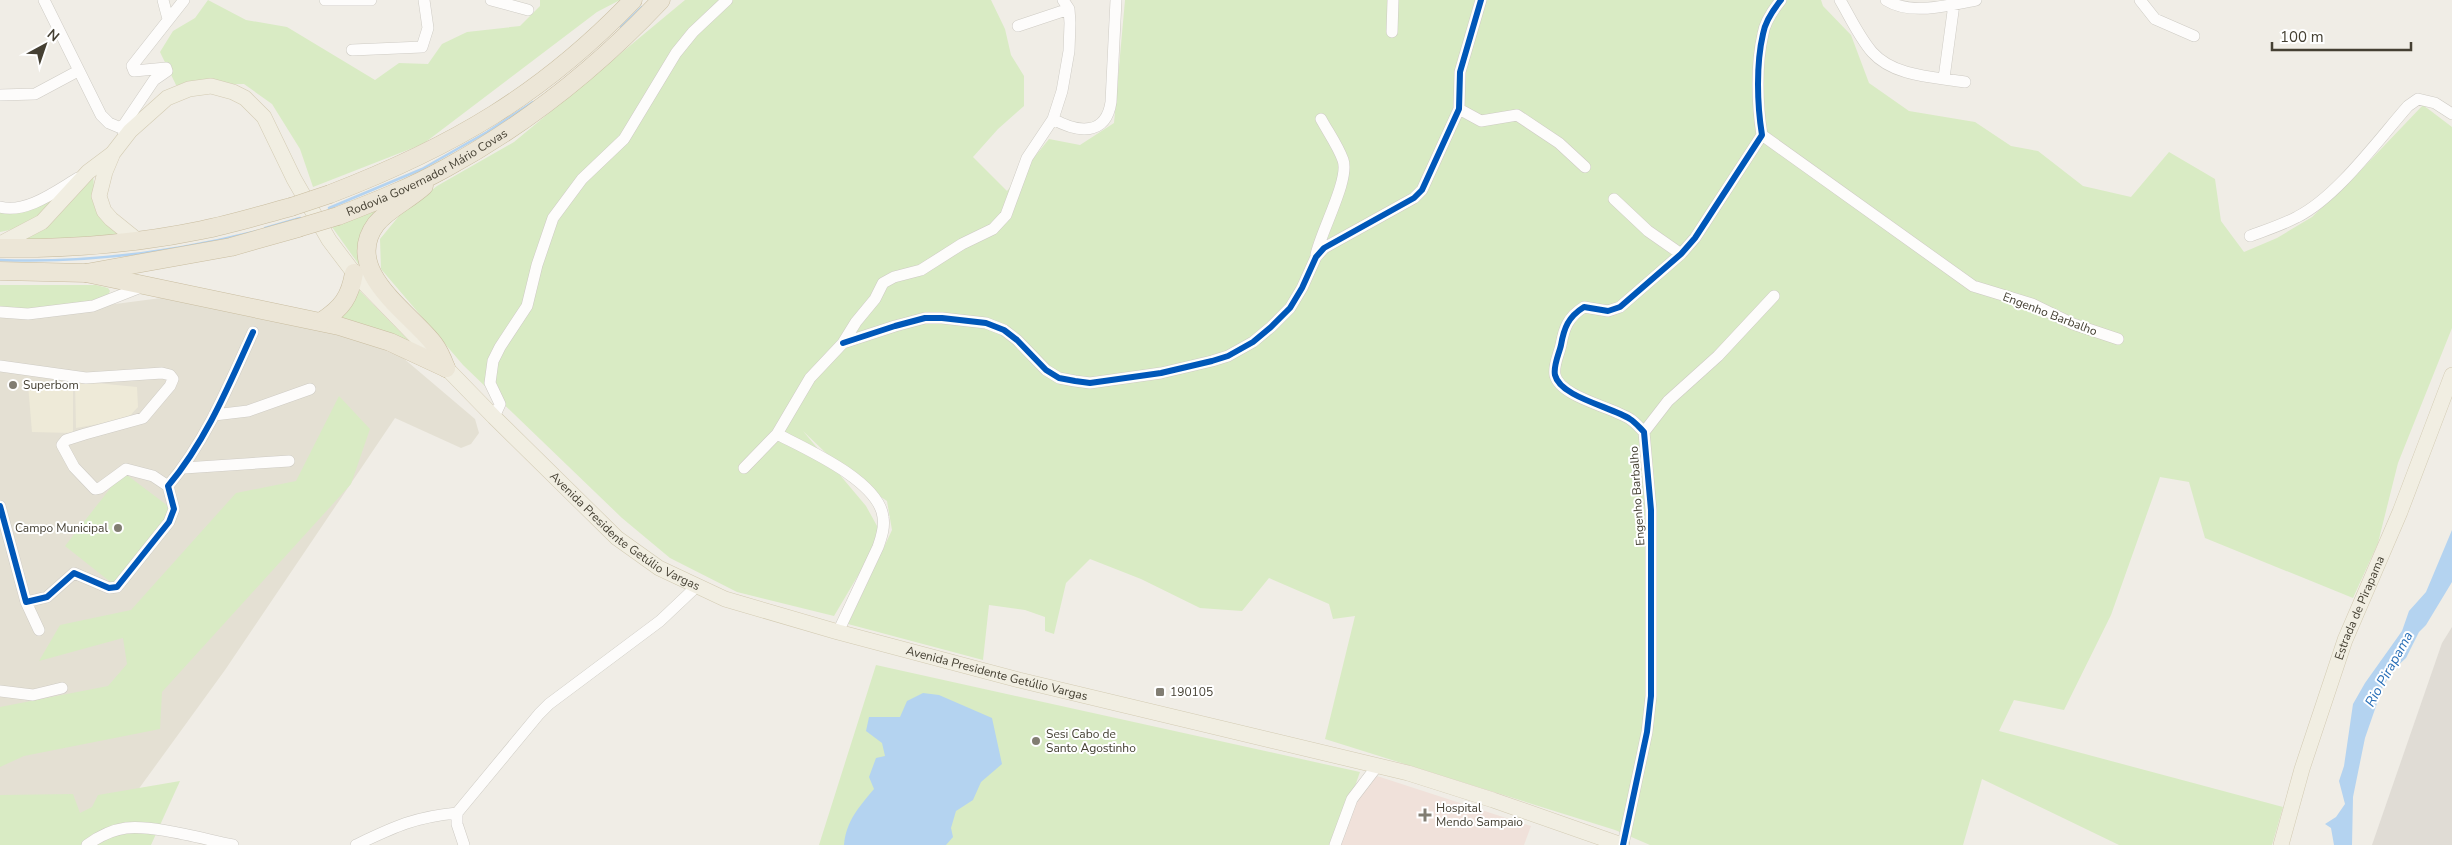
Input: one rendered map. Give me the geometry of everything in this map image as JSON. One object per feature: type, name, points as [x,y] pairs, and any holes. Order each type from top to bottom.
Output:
[{"type":"highway","name":"Rodovia Governador Mário Covas","points":[[0,246],[50,249],[137,240],[202,230],[291,207],[330,194],[408,162],[487,120],[560,69],[633,0]]},
{"type":"highway","name":"Rodovia Governador Mário Covas","points":[[0,271],[86,273],[231,247],[338,216],[440,171],[513,127],[593,66],[661,0]]},
{"type":"highway","points":[[440,171],[414,194],[383,216],[375,226],[369,242],[368,259],[375,280],[434,344],[446,368]]},
{"type":"highway","points":[[86,273],[322,321],[390,342],[446,368]]},
{"type":"highway","points":[[322,321],[339,308],[351,292],[354,273]]},
{"type":"main road","name":"Avenida Presidente Getúlio Vargas","points":[[113,153],[125,130],[167,98],[189,89],[218,87],[244,98],[264,118],[294,179],[329,240],[354,273],[494,418],[617,538],[659,568],[696,587],[725,599],[838,632],[1018,680],[1378,766],[1493,800],[1622,845]]},
{"type":"main road","points":[[0,246],[42,222],[88,172],[113,153]]},
{"type":"main road","points":[[113,153],[100,184],[99,196],[104,211],[137,240]]},
{"type":"main road","name":"Estrada de Pirapama","points":[[2280,845],[2302,769],[2345,640],[2400,512],[2452,375]]},
{"type":"street","points":[[44,0],[101,115],[125,130],[154,80],[167,71],[166,68],[161,67],[134,71],[132,66],[184,0]]},
{"type":"street","points":[[163,0],[168,19]]},
{"type":"street","points":[[325,0],[370,0]]},
{"type":"street","points":[[352,50],[422,47],[428,28],[424,0]]},
{"type":"street","points":[[491,0],[528,10]]},
{"type":"street","points":[[494,418],[500,404],[490,383],[493,361],[527,306],[537,265],[553,218],[582,180],[624,139],[676,53],[693,32],[727,0]]},
{"type":"street","points":[[1053,119],[1074,127],[1093,128],[1102,124],[1108,114],[1111,102],[1116,0]]},
{"type":"street","points":[[1392,32],[1393,0]]},
{"type":"street","points":[[1316,257],[1332,243],[1419,194],[1428,179],[1459,109],[1460,72],[1481,0]]},
{"type":"street","points":[[1762,135],[1758,109],[1763,34],[1770,14],[1781,0]]},
{"type":"street","points":[[1840,0],[1873,53],[1889,65],[1903,71],[1966,82]]},
{"type":"street","points":[[1886,0],[1903,8],[1919,9],[1976,0]]},
{"type":"street","points":[[2140,0],[2155,19],[2194,36]]},
{"type":"street","points":[[744,468],[777,434],[810,378],[843,343],[852,328],[875,299],[883,284],[894,277],[921,270],[1000,222],[1010,208],[1027,158],[1053,119],[1062,90],[1069,51],[1070,23],[1066,4],[1018,26]]},
{"type":"street","points":[[1944,78],[1954,4]]},
{"type":"street","points":[[0,95],[35,94],[78,71]]},
{"type":"street","points":[[2250,236],[2298,217],[2319,202],[2336,186],[2408,106],[2418,99],[2435,102],[2452,114]]},
{"type":"street","points":[[1459,109],[1480,120],[1517,115],[1560,144],[1585,167]]},
{"type":"street","points":[[843,343],[925,318],[986,323],[1004,330],[1018,340],[1046,370],[1060,378],[1090,383],[1161,373],[1228,356],[1253,342],[1290,308],[1302,288],[1316,257],[1320,239],[1342,186],[1345,170],[1343,159],[1321,119]]},
{"type":"street","name":"Engenho Barbalho","points":[[1622,845],[1647,732],[1651,696],[1651,510],[1644,432],[1629,418],[1591,402],[1558,383],[1554,368],[1565,325],[1570,317],[1584,308],[1608,311],[1620,307],[1681,254],[1695,238],[1762,135],[1973,286],[2032,304],[2072,324],[2118,339]]},
{"type":"street","points":[[1,208],[22,207],[52,194],[88,172]]},
{"type":"street","points":[[1614,199],[1648,231],[1681,254]]},
{"type":"street","points":[[0,312],[28,314],[93,306],[145,285]]},
{"type":"street","points":[[1644,432],[1668,401],[1718,356],[1774,296]]},
{"type":"street","points":[[168,486],[184,468],[214,415],[253,332]]},
{"type":"street","points":[[0,366],[86,378],[162,373],[170,375],[173,379],[170,386],[143,418],[66,440],[62,445],[65,454],[74,467],[95,489],[100,488],[126,469],[154,476],[168,486],[174,509],[169,522],[117,587],[109,588],[79,573],[74,573],[47,597],[26,602]]},
{"type":"street","points":[[214,415],[248,411],[310,390]]},
{"type":"street","points":[[777,434],[808,448],[844,471],[872,495],[881,509],[883,517],[882,535],[838,632]]},
{"type":"street","points":[[184,468],[289,461]]},
{"type":"street","points":[[0,506],[26,602],[39,630]]},
{"type":"street","points":[[464,845],[456,824],[457,813],[517,739],[549,704],[660,621],[696,587]]},
{"type":"street","points":[[0,690],[33,695],[62,688]]},
{"type":"street","points":[[1335,845],[1352,799],[1378,766]]},
{"type":"street","points":[[356,845],[403,823],[457,813]]},
{"type":"street","points":[[87,845],[113,831],[127,828],[164,831],[233,845]]},
{"type":"shaded area","points":[[161,298],[332,330],[402,357],[475,419],[479,433],[471,444],[461,448],[395,418],[225,670],[98,845],[0,845],[0,315],[24,316]]},
{"type":"shaded area","points":[[75,381],[137,387],[138,407],[127,419],[76,428]]},
{"type":"shaded area","points":[[28,384],[73,391],[73,433],[32,432]]},
{"type":"shaded area","points":[[2452,627],[2452,845],[2372,845],[2442,643]]},
{"type":"shaded area","name":"Hospital Mendo Sampaio","points":[[1374,775],[1531,826],[1524,845],[1341,845],[1354,805]]},
{"type":"green space","points":[[208,0],[246,20],[287,27],[375,80],[399,63],[428,64],[442,44],[467,32],[520,26],[540,6],[540,0],[620,0],[597,12],[423,144],[313,187],[300,149],[272,104],[244,84],[176,85],[160,52],[173,31],[195,18]]},
{"type":"green space","points":[[685,0],[991,0],[1005,29],[1011,55],[1024,76],[1024,106],[998,129],[973,157],[1007,191],[1049,139],[1080,145],[1114,123],[1125,0],[1821,0],[1823,6],[1851,35],[1869,83],[1909,111],[1975,122],[2011,146],[2038,151],[2083,186],[2131,197],[2169,152],[2215,179],[2221,221],[2244,252],[2277,238],[2312,217],[2361,170],[2423,105],[2452,127],[2452,328],[2398,463],[2378,543],[2353,598],[2205,538],[2189,482],[2160,477],[2111,615],[2064,710],[2014,700],[1999,731],[2283,807],[2272,845],[2119,845],[1982,779],[1963,845],[1650,845],[1615,830],[1325,739],[1355,616],[1333,619],[1329,604],[1269,578],[1242,611],[1200,608],[1141,579],[1090,559],[1066,583],[1054,634],[1045,631],[1045,617],[1025,610],[989,605],[983,660],[848,624],[892,530],[887,501],[851,477],[803,431],[866,506],[882,535],[834,616],[737,592],[670,558],[622,518],[463,365],[381,269],[380,239],[399,216],[437,186],[514,142]]},
{"type":"green space","points":[[88,172],[38,217],[14,229],[0,232],[0,213],[27,208]]},
{"type":"green space","points":[[93,173],[95,203],[127,237],[21,242]]},
{"type":"green space","points":[[402,198],[378,216],[372,283],[332,227]]},
{"type":"green space","points":[[0,285],[96,285],[108,288],[110,291],[108,295],[82,303],[41,308],[0,308]]},
{"type":"green space","points":[[357,288],[417,349],[336,318]]},
{"type":"green space","points":[[339,396],[370,429],[351,484],[162,692],[160,729],[24,756],[0,767],[0,707],[108,686],[127,664],[123,638],[39,661],[60,625],[131,610],[236,493],[296,481]]},
{"type":"green space","name":"Campo Municipal","points":[[123,472],[172,509],[113,584],[65,546]]},
{"type":"green space","name":"Sesi Cabo de Santo Agostinho","points":[[876,665],[1360,772],[1334,845],[819,845]]},
{"type":"green space","points":[[180,781],[151,845],[0,845],[0,795],[73,794],[80,813],[92,807],[98,795]]},
{"type":"water","name":"Rio Pirapama","points":[[2452,530],[2452,582],[2426,625],[2419,632],[2406,658],[2394,669],[2383,686],[2365,738],[2353,797],[2352,845],[2334,845],[2331,828],[2325,824],[2336,817],[2345,804],[2339,781],[2344,766],[2353,704],[2365,683],[2402,631],[2409,611],[2426,592]]},
{"type":"water","points":[[923,693],[939,695],[992,718],[1002,764],[981,782],[973,800],[956,811],[951,828],[953,837],[946,845],[844,845],[850,821],[874,789],[869,777],[876,758],[885,756],[882,743],[866,731],[869,717],[900,717],[907,701]]},
{"type":"waterway","points":[[621,27],[642,7]]},
{"type":"waterway","points":[[329,208],[422,169],[487,132],[533,102]]},
{"type":"waterway","points":[[265,228],[300,218]]},
{"type":"waterway","points":[[0,260],[97,258],[194,245],[257,231]]},
{"type":"cycle path","points":[[843,343],[925,318],[986,323],[1004,330],[1017,340],[1046,370],[1059,378],[1090,383],[1161,373],[1228,356],[1253,342],[1290,308],[1302,288],[1316,257],[1324,248],[1414,198],[1422,190],[1459,109],[1460,72],[1481,0]]},
{"type":"cycle path","points":[[1623,845],[1647,732],[1651,696],[1651,510],[1644,432],[1630,419],[1588,401],[1566,389],[1559,383],[1555,375],[1555,364],[1565,328],[1574,315],[1584,307],[1608,311],[1620,307],[1681,254],[1695,238],[1762,135],[1759,110],[1759,58],[1767,20],[1781,0]]},
{"type":"cycle path","points":[[0,506],[26,602],[47,597],[74,573],[109,588],[117,587],[169,522],[174,509],[168,486],[182,469],[216,412],[253,332]]},
{"type":"place","name":"Superbom","points":[[13,385]]},
{"type":"place","name":"Campo Municipal","points":[[118,528]]},
{"type":"place","name":"190105","points":[[1160,692]]},
{"type":"place","name":"Sesi Cabo de Santo Agostinho","points":[[1036,741]]},
{"type":"place","name":"Hospital Mendo Sampaio","points":[[1425,815]]}]
